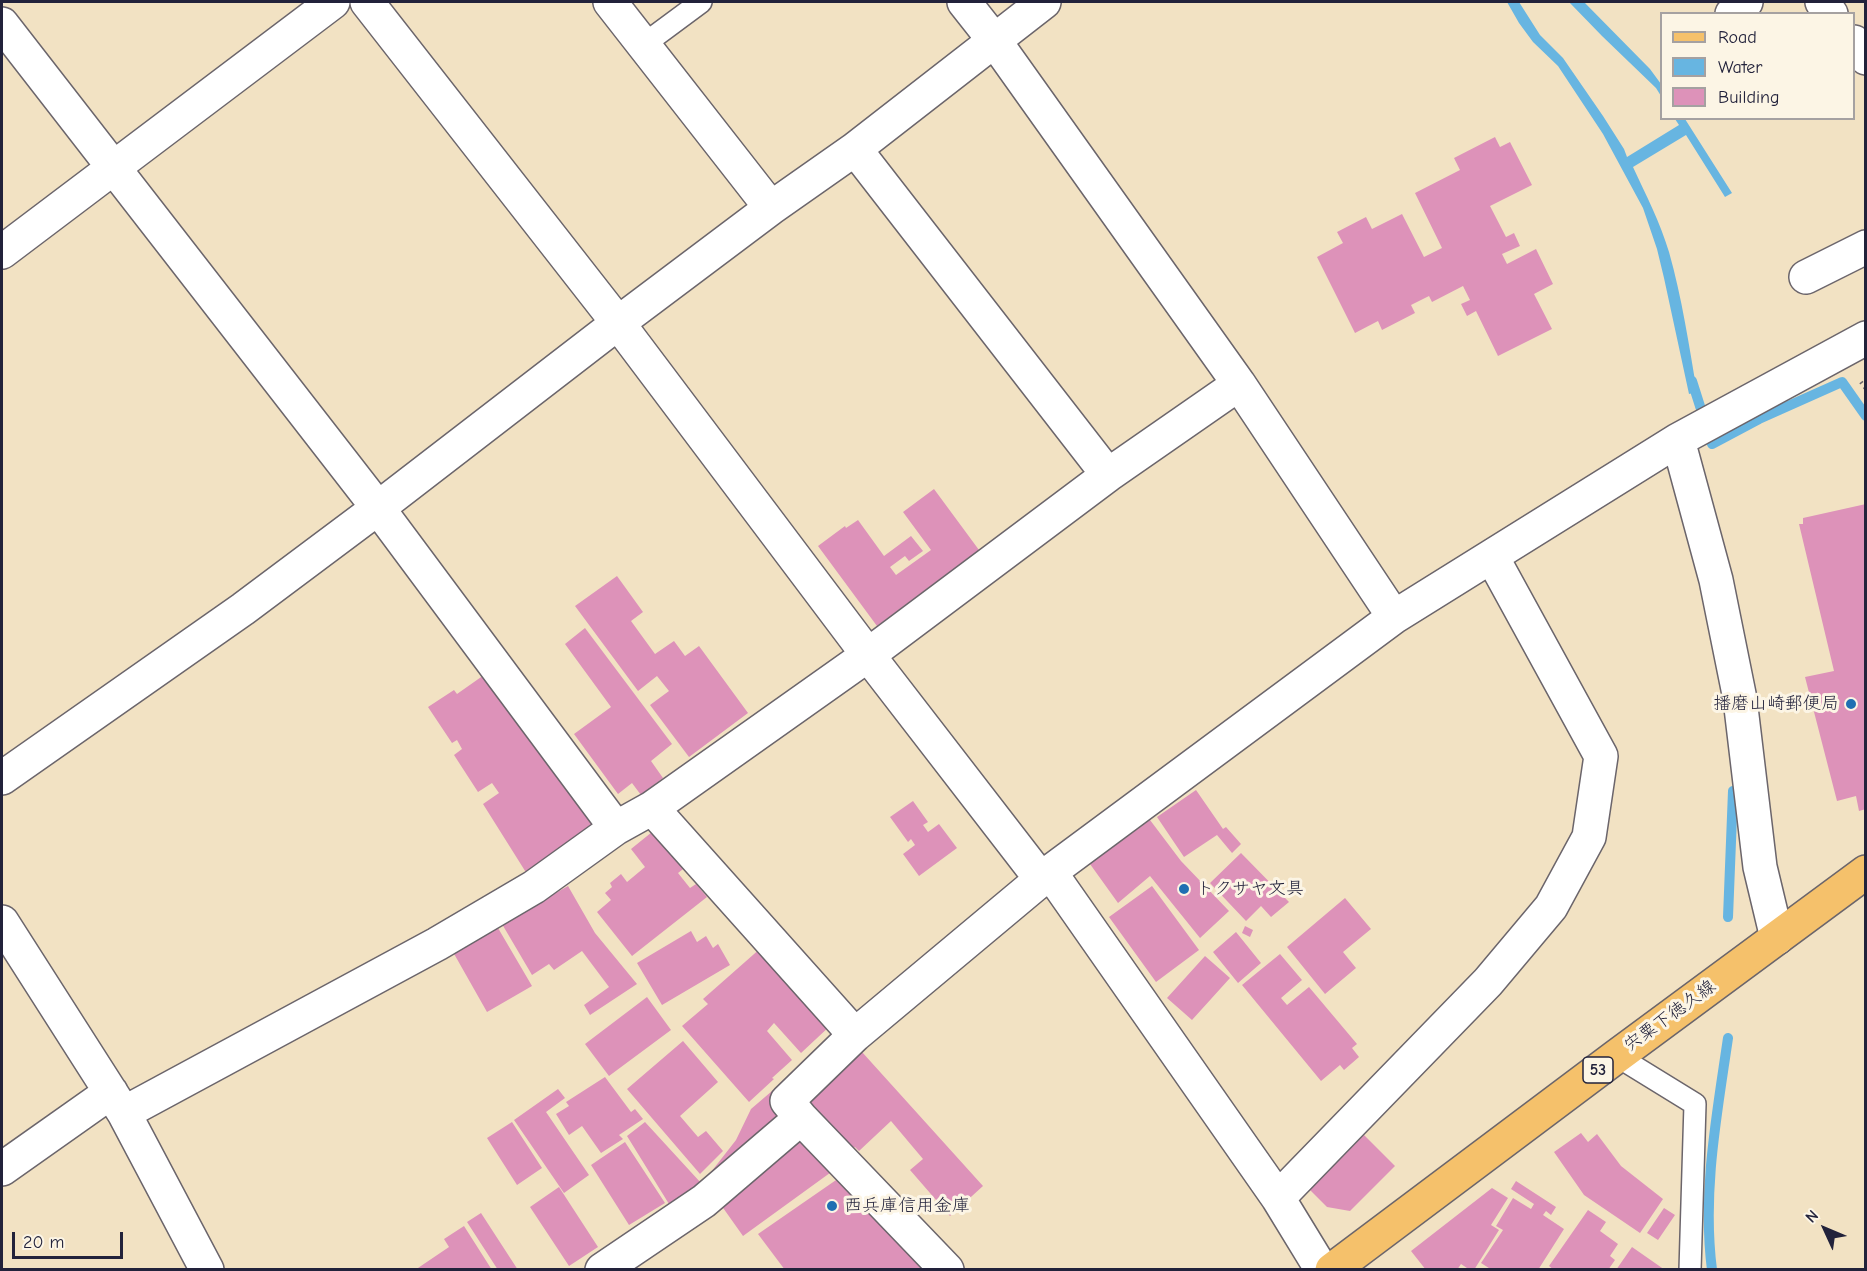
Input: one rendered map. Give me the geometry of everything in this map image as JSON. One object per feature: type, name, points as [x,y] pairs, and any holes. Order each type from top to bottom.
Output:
[{"type":"main road","name":"宍粟下徳久線","points":[[1332,1269],[1866,872]]},
{"type":"street","points":[[2,252],[333,2]]},
{"type":"street","points":[[367,2],[618,323],[868,655],[1046,875],[1278,1197],[1322,1269]]},
{"type":"street","points":[[610,2],[771,208]]},
{"type":"street","points":[[964,2],[994,40],[1239,384],[1394,617]]},
{"type":"street","points":[[2,778],[243,609],[771,208],[855,149],[1044,2]]},
{"type":"street","points":[[1734,12],[1746,2]]},
{"type":"street","points":[[2,24],[378,508],[616,828]]},
{"type":"street","points":[[1855,43],[1866,58]]},
{"type":"street","points":[[855,149],[1108,475]]},
{"type":"street","points":[[1806,277],[1866,247]]},
{"type":"street","points":[[947,1269],[787,1101],[855,1035],[1046,875],[1394,617],[1678,440],[1866,338]]},
{"type":"street","points":[[2,1169],[117,1103],[437,944],[534,887],[616,828],[652,808],[868,655],[1108,475],[1239,384]]},
{"type":"street","points":[[1678,440],[1716,580],[1740,699],[1760,867],[1777,939]]},
{"type":"street","points":[[1278,1197],[1488,982],[1551,907],[1589,837],[1601,756],[1492,557]]},
{"type":"street","points":[[652,808],[855,1035]]},
{"type":"street","points":[[2,922],[117,1103],[207,1269]]},
{"type":"street","points":[[602,1269],[704,1201],[801,1118]]},
{"type":"lane","points":[[643,45],[701,2]]},
{"type":"lane","points":[[1617,1056],[1695,1104],[1690,1269]]},
{"type":"water","points":[[1507,2],[1519,2],[1540,35],[1563,58],[1603,116],[1627,157],[1679,125],[1676,120],[1686,120],[1732,193],[1725,197],[1686,135],[1633,167],[1657,219],[1674,269],[1697,392],[1689,394],[1657,249],[1643,208],[1603,134],[1558,66],[1533,42]]},
{"type":"water","points":[[1569,2],[1584,2],[1650,69],[1660,83],[1660,94],[1656,88]]},
{"type":"building","points":[[1495,137],[1500,147],[1510,142],[1532,185],[1490,206],[1506,237],[1514,233],[1520,246],[1502,254],[1507,264],[1536,249],[1553,284],[1534,294],[1552,329],[1498,356],[1476,311],[1467,316],[1461,304],[1470,300],[1463,286],[1432,302],[1429,296],[1411,305],[1415,313],[1382,330],[1378,321],[1355,333],[1317,257],[1343,243],[1337,232],[1366,217],[1372,229],[1402,214],[1424,257],[1442,248],[1415,193],[1460,170],[1454,158]]},
{"type":"building","points":[[934,489],[979,550],[877,626],[818,546],[845,526],[846,528],[858,520],[884,556],[911,536],[923,551],[909,561],[905,556],[890,567],[896,575],[931,550],[903,512]]},
{"type":"building","points":[[1866,504],[1866,809],[1859,811],[1856,796],[1837,801],[1805,677],[1834,671],[1799,524],[1803,524],[1803,518]]},
{"type":"building","points":[[617,576],[643,612],[631,621],[655,654],[674,641],[685,656],[699,646],[748,713],[689,757],[650,705],[669,691],[657,676],[638,691],[575,606]]},
{"type":"building","points":[[585,628],[672,744],[651,761],[663,778],[641,795],[632,783],[618,794],[574,734],[611,707],[565,644]]},
{"type":"building","points":[[484,675],[601,826],[527,874],[483,804],[499,793],[492,783],[478,792],[454,755],[462,749],[457,740],[452,743],[428,707],[454,690],[457,694]]},
{"type":"building","points":[[1196,790],[1223,829],[1226,827],[1241,844],[1232,853],[1217,835],[1184,857],[1157,817]]},
{"type":"building","points":[[913,801],[928,822],[923,825],[928,832],[939,824],[957,848],[919,876],[903,854],[915,845],[911,839],[908,842],[890,817]]},
{"type":"building","name":"トクサヤ文具","points":[[1150,820],[1181,861],[1229,911],[1200,938],[1150,876],[1118,903],[1090,864]]},
{"type":"building","points":[[657,828],[687,866],[678,873],[690,888],[696,884],[707,897],[632,956],[597,912],[611,900],[605,893],[612,887],[610,883],[621,874],[627,882],[645,867],[631,849]]},
{"type":"building","points":[[1241,853],[1289,902],[1271,917],[1261,906],[1246,921],[1210,883]]},
{"type":"building","points":[[568,886],[595,933],[637,984],[590,1015],[584,1005],[609,987],[582,951],[554,970],[549,964],[532,975],[502,924]]},
{"type":"building","points":[[1152,886],[1199,950],[1156,982],[1109,917]]},
{"type":"building","points":[[1345,898],[1371,929],[1343,952],[1356,968],[1325,994],[1287,947]]},
{"type":"building","points":[[1245,926],[1253,930],[1250,937],[1242,933]]},
{"type":"building","points":[[498,928],[532,986],[487,1012],[453,952]]},
{"type":"building","points":[[691,931],[697,942],[706,936],[713,948],[718,944],[730,965],[662,1005],[637,963]]},
{"type":"building","points":[[1236,932],[1261,963],[1238,983],[1213,952]]},
{"type":"building","points":[[762,947],[831,1025],[801,1053],[774,1023],[767,1031],[792,1060],[749,1102],[682,1026],[708,1004],[703,999]]},
{"type":"building","points":[[1280,954],[1302,980],[1281,998],[1287,1005],[1309,987],[1357,1044],[1352,1048],[1359,1057],[1344,1070],[1340,1065],[1321,1081],[1242,985]]},
{"type":"building","points":[[1205,956],[1230,978],[1192,1020],[1167,998]]},
{"type":"building","points":[[647,997],[671,1030],[609,1076],[585,1044]]},
{"type":"building","points":[[683,1041],[718,1082],[680,1116],[698,1137],[706,1131],[723,1151],[700,1174],[627,1089]]},
{"type":"building","points":[[862,1052],[983,1186],[950,1216],[910,1170],[923,1159],[891,1121],[859,1151],[855,1147],[851,1150],[807,1102]]},
{"type":"building","points":[[605,1077],[631,1112],[635,1109],[643,1119],[619,1135],[623,1139],[601,1153],[582,1126],[569,1135],[556,1114],[569,1106],[566,1102]]},
{"type":"building","points":[[779,1085],[820,1137],[834,1170],[743,1236],[704,1181],[736,1140],[751,1109]]},
{"type":"building","points":[[558,1089],[565,1098],[546,1112],[589,1175],[564,1193],[514,1120]]},
{"type":"building","points":[[512,1122],[542,1168],[517,1185],[487,1138]]},
{"type":"building","points":[[645,1122],[701,1183],[669,1204],[627,1136]]},
{"type":"building","points":[[1581,1133],[1588,1142],[1597,1134],[1621,1166],[1663,1199],[1640,1233],[1584,1195],[1554,1152]]},
{"type":"building","points":[[1364,1135],[1395,1166],[1350,1211],[1327,1207],[1310,1190]]},
{"type":"building","points":[[625,1142],[665,1203],[629,1225],[591,1165]]},
{"type":"building","name":"西兵庫信用金庫","points":[[839,1178],[924,1270],[785,1270],[758,1234]]},
{"type":"building","points":[[1516,1181],[1556,1207],[1551,1215],[1546,1211],[1543,1215],[1564,1229],[1538,1270],[1492,1270],[1481,1263],[1503,1230],[1496,1226],[1513,1198],[1531,1209],[1534,1204],[1511,1189]]},
{"type":"building","points":[[559,1187],[598,1247],[569,1266],[530,1207]]},
{"type":"building","points":[[1492,1188],[1508,1198],[1491,1225],[1499,1230],[1474,1270],[1461,1264],[1457,1270],[1426,1270],[1411,1251]]},
{"type":"building","points":[[1664,1208],[1675,1215],[1658,1240],[1647,1233]]},
{"type":"building","points":[[1588,1210],[1606,1222],[1600,1231],[1618,1244],[1610,1256],[1615,1260],[1608,1270],[1554,1270],[1549,1266]]},
{"type":"building","points":[[481,1213],[518,1270],[498,1270],[467,1222]]},
{"type":"building","points":[[464,1226],[492,1270],[415,1270],[449,1247],[444,1239]]},
{"type":"building","points":[[1632,1247],[1665,1270],[1616,1270]]},
{"type":"waterway","points":[[1692,381],[1712,444],[1759,419],[1842,382],[1866,416]]},
{"type":"waterway","points":[[1728,917],[1733,791]]},
{"type":"waterway","points":[[1712,1270],[1709,1241],[1710,1182],[1715,1124],[1728,1038]]},
{"type":"place","name":"播磨山崎郵便局","points":[[1851,704]]},
{"type":"place","name":"トクサヤ文具","points":[[1184,889]]},
{"type":"place","name":"西兵庫信用金庫","points":[[832,1206]]}]
